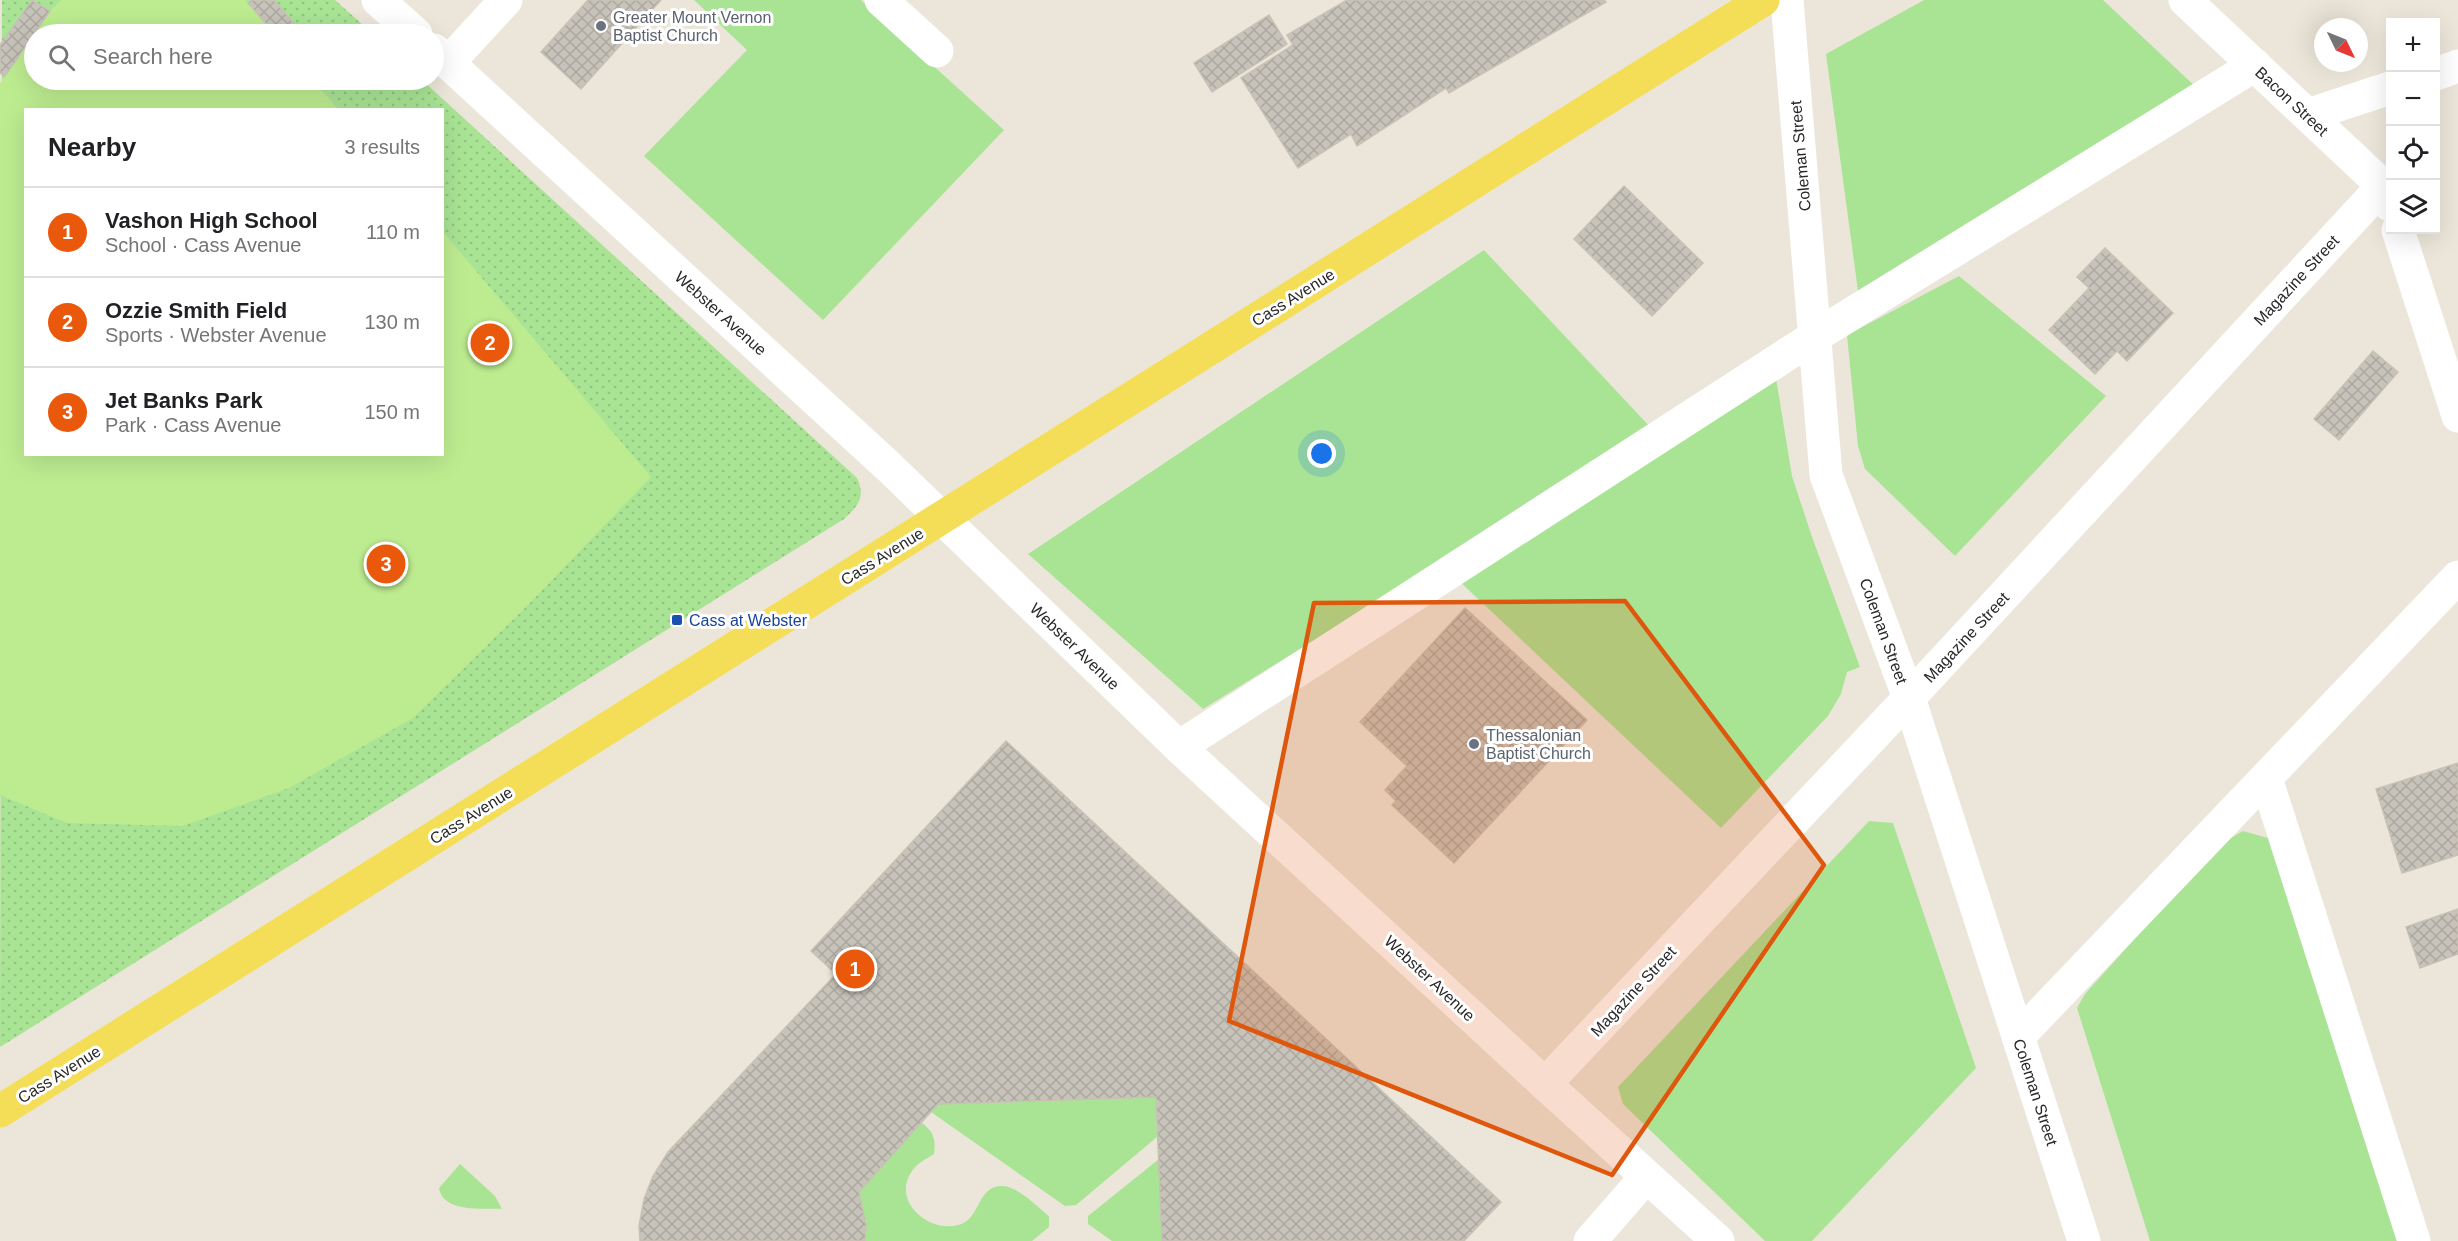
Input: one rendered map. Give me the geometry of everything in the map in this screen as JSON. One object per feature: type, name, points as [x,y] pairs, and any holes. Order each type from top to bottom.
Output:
[{"type":"main road","name":"Cass Avenue","points":[[0,1112],[1763,0]]},
{"type":"street","points":[[378,0],[405,24]]},
{"type":"street","points":[[444,53],[506,0]]},
{"type":"street","points":[[881,0],[937,51]]},
{"type":"street","name":"Coleman Street","points":[[1787,0],[1826,475],[1909,698],[2084,1241]]},
{"type":"street","name":"Bacon Street","points":[[2184,0],[2308,115],[2386,195]]},
{"type":"street","name":"Webster Avenue","points":[[444,59],[943,518],[1179,747],[1646,1178],[1718,1241]]},
{"type":"street","points":[[1179,747],[1814,338],[2255,66]]},
{"type":"street","points":[[2440,73],[2458,66]]},
{"type":"street","points":[[2308,115],[2386,90]]},
{"type":"street","name":"Magazine Street","points":[[1545,1084],[2386,197]]},
{"type":"street","points":[[2399,234],[2458,416]]},
{"type":"street","points":[[2018,1037],[2458,576]]},
{"type":"street","points":[[2266,777],[2414,1241]]},
{"type":"street","points":[[1590,1241],[1646,1178]]},
{"type":"highlighted area","points":[[1625,601],[1824,865],[1612,1175],[1229,1021],[1314,603]]},
{"type":"green space","points":[[2,0],[335,0],[362,24],[24,24],[24,90],[433,90],[857,478],[861,496],[853,510],[844,519],[0,1047]]},
{"type":"green space","points":[[61,0],[245,0],[266,24],[41,24]]},
{"type":"green space","points":[[694,0],[861,0],[1004,130],[823,320],[644,156],[747,50]]},
{"type":"green space","points":[[1924,0],[2103,0],[2198,89],[1858,291],[1826,54]]},
{"type":"green space","points":[[24,48],[24,90],[322,90],[337,108],[24,108],[24,456],[444,456],[444,233],[651,477],[529,604],[413,718],[289,788],[183,826],[67,823],[0,795],[0,83]]},
{"type":"green space","points":[[1484,250],[1653,430],[1203,709],[1028,554]]},
{"type":"green space","points":[[1959,276],[2106,396],[1955,556],[1865,469],[1858,446],[1847,335]]},
{"type":"green space","points":[[1776,378],[1792,476],[1860,667],[1847,672],[1841,694],[1828,716],[1721,828],[1458,580]]},
{"type":"green space","points":[[1869,821],[1893,823],[1976,1068],[1812,1241],[1765,1241],[1623,1104],[1618,1087]]},
{"type":"green space","points":[[2243,831],[2268,838],[2402,1241],[2150,1241],[2077,1008],[2085,994],[2220,844]]},
{"type":"green space","points":[[1156,1097],[1157,1137],[1076,1205],[1065,1206],[931,1112],[938,1104]]},
{"type":"green space","points":[[921,1122],[929,1129],[935,1149],[934,1154],[914,1168],[907,1182],[906,1193],[909,1203],[916,1212],[935,1224],[958,1225],[971,1217],[988,1191],[1003,1186],[1021,1193],[1049,1216],[1049,1227],[1032,1241],[865,1241],[866,1225],[859,1192]]},
{"type":"green space","points":[[1159,1159],[1162,1241],[1112,1241],[1088,1224],[1088,1216]]},
{"type":"green space","points":[[460,1164],[495,1196],[502,1209],[464,1208],[448,1202],[442,1196],[439,1188]]},
{"type":"building","points":[[32,0],[50,11],[41,24],[24,24],[24,49],[5,76],[0,73],[0,45]]},
{"type":"building","points":[[252,0],[274,0],[294,24],[266,24],[248,3]]},
{"type":"building","name":"Greater Mount Vernon Baptist Church","points":[[588,0],[661,0],[581,89],[541,52]]},
{"type":"building","points":[[1347,0],[1604,0],[1606,2],[1449,93],[1446,88],[1357,146],[1351,134],[1298,168],[1241,78],[1293,45],[1287,35]]},
{"type":"building","points":[[1269,15],[1287,44],[1212,92],[1194,63]]},
{"type":"building","points":[[1624,186],[1703,263],[1652,316],[1574,239]]},
{"type":"building","points":[[2105,248],[2173,313],[2127,361],[2117,351],[2095,374],[2049,330],[2089,288],[2077,277]]},
{"type":"building","points":[[2373,351],[2398,372],[2339,440],[2314,419]]},
{"type":"building","name":"Thessalonian Baptist Church","points":[[1465,608],[1587,720],[1454,863],[1392,805],[1396,801],[1385,790],[1407,766],[1360,722]]},
{"type":"building","points":[[1006,741],[1501,1202],[1464,1241],[1162,1241],[1156,1097],[938,1104],[859,1192],[866,1225],[865,1241],[640,1241],[639,1226],[644,1199],[653,1176],[668,1152],[836,974],[811,951]]},
{"type":"building","points":[[2458,763],[2458,855],[2402,873],[2376,789]]},
{"type":"building","points":[[2458,909],[2458,954],[2420,968],[2406,927]]},
{"type":"place","name":"Greater Mount Vernon Baptist Church","points":[[601,26]]},
{"type":"place","name":"Ozzie Smith Field","points":[[490,343]]},
{"type":"place","name":"Jet Banks Park","points":[[386,564]]},
{"type":"place","name":"Cass at Webster","points":[[677,620]]},
{"type":"place","name":"Thessalonian Baptist Church","points":[[1474,744]]},
{"type":"place","name":"Vashon High School","points":[[855,969]]}]
